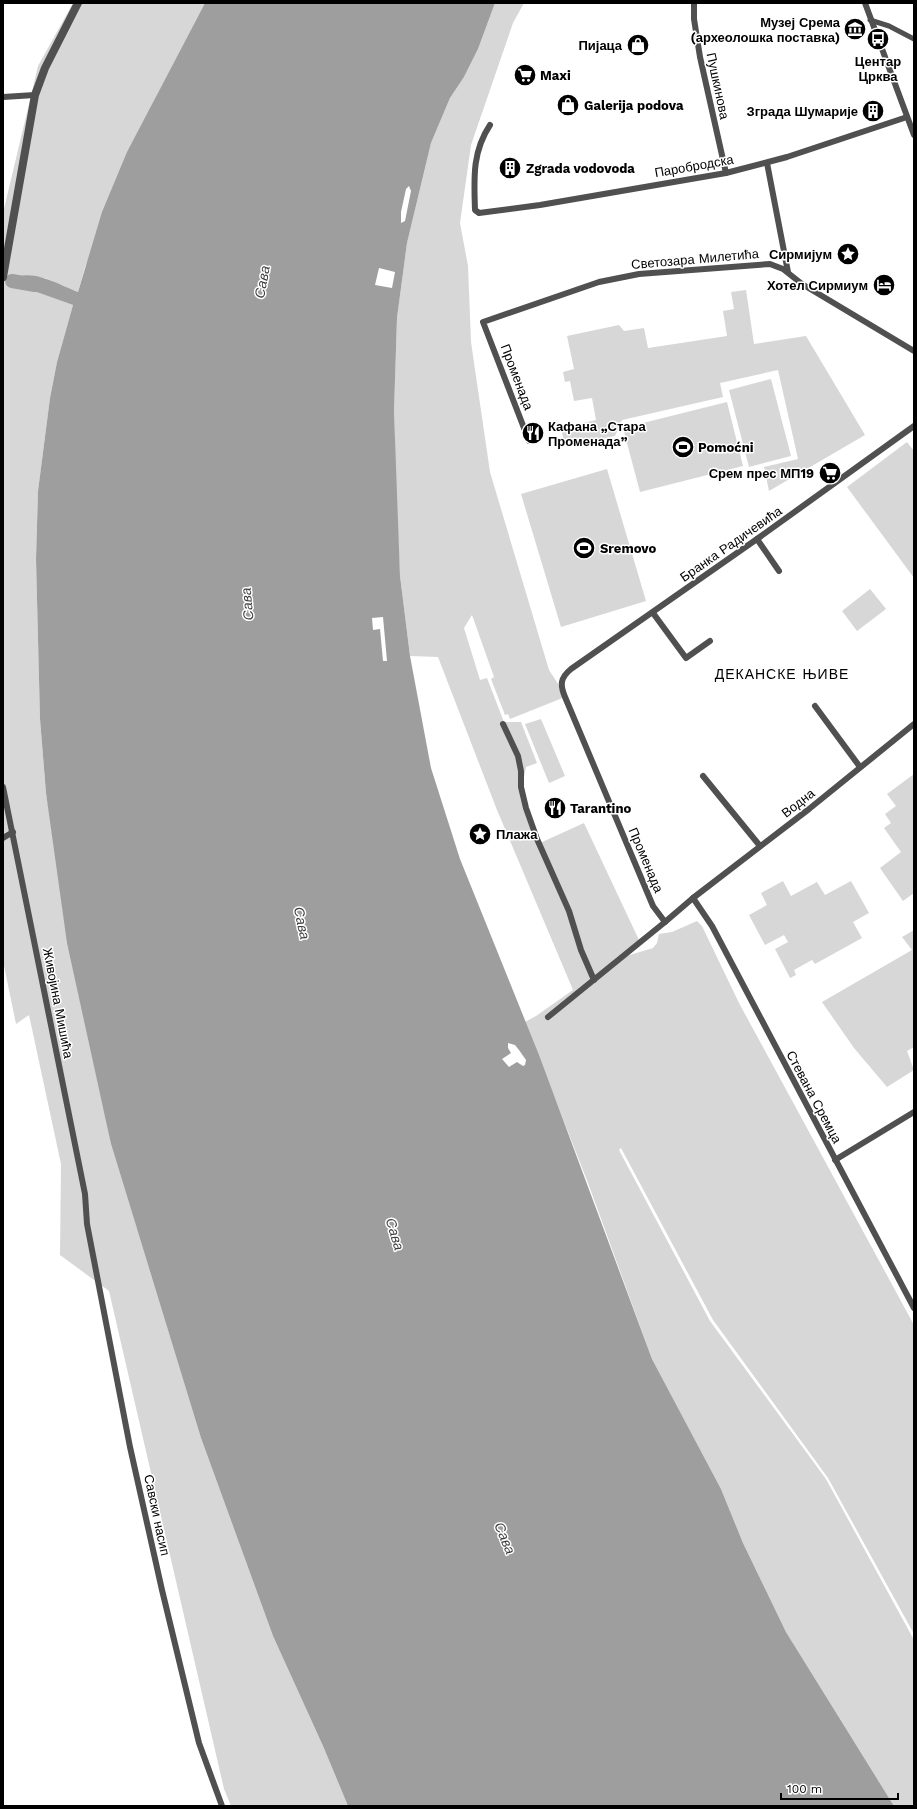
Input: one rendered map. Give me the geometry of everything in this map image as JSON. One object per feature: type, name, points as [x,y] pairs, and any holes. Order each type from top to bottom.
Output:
[{"type":"street","points":[[3,277],[35,95],[46,68],[78,3]]},
{"type":"street","name":"Пушкинова","points":[[694,3],[694,19],[700,58],[726,172]]},
{"type":"street","points":[[865,3],[870,20],[914,135]]},
{"type":"street","points":[[870,20],[889,26],[914,39]]},
{"type":"street","points":[[3,97],[35,95]]},
{"type":"street","name":"Паробродска","points":[[490,125],[479,145],[474,173],[475,210],[479,213],[540,205],[726,172],[767,163],[907,117]]},
{"type":"street","points":[[767,163],[788,272]]},
{"type":"street","name":"Светозара Милетића","points":[[483,322],[599,282],[639,274],[760,264],[778,266],[802,284],[914,351]]},
{"type":"street","name":"Променада","points":[[483,322],[529,441]]},
{"type":"street","name":"Бранка Радичевића","points":[[562,680],[570,669],[757,539],[914,426]]},
{"type":"street","points":[[757,539],[779,571]]},
{"type":"street","points":[[653,612],[686,658],[710,641]]},
{"type":"street","name":"Променада","points":[[562,680],[562,690],[653,906],[665,922]]},
{"type":"street","points":[[815,706],[860,767]]},
{"type":"street","points":[[504,724],[518,756],[521,771],[521,787],[528,814],[537,839],[565,901],[581,950],[594,980]]},
{"type":"street","name":"Водна","points":[[693,898],[914,724]]},
{"type":"street","points":[[703,776],[760,846]]},
{"type":"street","name":"Живојина Мишића","points":[[3,787],[85,1194],[87,1224]]},
{"type":"street","points":[[3,838],[13,832]]},
{"type":"street","points":[[548,1017],[693,898]]},
{"type":"street","name":"Стевана Сремца","points":[[693,898],[712,926],[914,1308]]},
{"type":"street","points":[[835,1160],[914,1112]]},
{"type":"street","name":"Савски насип","points":[[87,1224],[130,1447],[162,1590],[199,1743],[222,1806]]},
{"type":"shaded area","points":[[73,3],[205,3],[157,95],[85,267],[78,292],[45,278],[21,286],[73,305],[57,362],[50,398],[38,491],[36,559],[40,719],[46,794],[111,1144],[201,1438],[273,1636],[323,1746],[348,1806],[231,1806],[224,1789],[109,1291],[60,1255],[61,1164],[29,1015],[16,1024],[3,961],[3,213],[38,66]]},
{"type":"shaded area","points":[[495,3],[524,3],[513,23],[471,145],[460,223],[468,266],[471,342],[490,472],[549,670],[565,697],[510,719],[508,714],[505,715],[491,679],[494,677],[472,615],[464,628],[480,680],[487,678],[504,722],[521,722],[537,763],[526,767],[521,793],[540,843],[584,823],[639,940],[613,960],[653,948],[657,943],[659,934],[672,932],[697,921],[702,926],[739,1003],[914,1325],[914,1634],[828,1478],[713,1320],[621,1148],[619,1150],[710,1321],[826,1479],[914,1640],[914,1806],[894,1806],[786,1632],[743,1543],[721,1489],[652,1359],[588,1183],[525,1022],[573,990],[497,810],[438,657],[410,656],[400,576],[396,498],[394,411],[397,318],[407,243],[431,143],[450,98],[464,77],[478,49]]},
{"type":"shaded area","points":[[746,290],[754,344],[806,336],[865,435],[769,491],[764,467],[798,459],[778,370],[720,383],[723,397],[622,420],[615,436],[565,446],[561,428],[596,420],[592,398],[574,401],[570,381],[565,382],[563,372],[574,369],[567,336],[619,325],[624,331],[644,328],[648,348],[727,336],[723,311],[734,309],[731,292]]},
{"type":"shaded area","points":[[771,379],[791,456],[749,467],[729,390]]},
{"type":"shaded area","name":"Pomoćni","points":[[727,402],[743,466],[640,492],[623,428]]},
{"type":"shaded area","points":[[907,442],[914,451],[914,578],[847,487]]},
{"type":"shaded area","name":"Sremovo","points":[[607,469],[646,601],[561,627],[521,494]]},
{"type":"shaded area","points":[[870,589],[886,609],[857,631],[842,611]]},
{"type":"shaded area","points":[[541,719],[565,776],[549,783],[525,724]]},
{"type":"shaded area","points":[[914,774],[914,893],[903,901],[880,868],[901,852],[884,828],[891,823],[885,814],[896,806],[887,794]]},
{"type":"shaded area","points":[[783,881],[791,896],[817,882],[825,895],[851,881],[869,913],[853,922],[862,938],[815,964],[812,960],[794,970],[796,975],[790,978],[775,949],[788,942],[784,935],[765,945],[749,915],[767,905],[761,893]]},
{"type":"shaded area","points":[[914,930],[914,1047],[907,1051],[914,1070],[887,1087],[854,1048],[822,1002],[912,950],[902,937]]},
{"type":"water","name":"Сава","points":[[205,3],[495,3],[478,49],[464,77],[450,98],[431,143],[407,243],[397,318],[394,411],[400,576],[410,656],[431,768],[460,859],[539,1055],[652,1359],[721,1489],[743,1543],[786,1632],[894,1806],[348,1806],[323,1746],[273,1636],[201,1438],[111,1144],[67,943],[46,793],[40,719],[36,559],[38,491],[50,398],[57,362],[73,305],[20,286],[17,280],[18,277],[25,275],[40,277],[78,292],[102,212],[127,152]]},
{"type":"pier","points":[[409,186],[411,191],[405,221],[401,223],[401,212],[406,189]]},
{"type":"pier","points":[[379,268],[395,272],[392,288],[375,285]]},
{"type":"pier","points":[[383,617],[387,661],[383,661],[380,629],[373,630],[372,618]]},
{"type":"pier","points":[[508,1043],[515,1045],[519,1050],[526,1060],[525,1065],[523,1066],[517,1062],[509,1067],[502,1059],[511,1053],[508,1048]]},
{"type":"waterway","points":[[12,281],[35,285]]},
{"type":"place","name":"Музеј Срема (археолошка поставка)","points":[[855,29]]},
{"type":"place","name":"Центар Црква","points":[[878,39]]},
{"type":"place","name":"Пијаца","points":[[638,45]]},
{"type":"place","name":"Maxi","points":[[525,75]]},
{"type":"place","name":"Galerija podova","points":[[568,105]]},
{"type":"place","name":"Зграда Шумарије","points":[[873,111]]},
{"type":"place","name":"Zgrada vodovoda","points":[[510,168]]},
{"type":"place","name":"Сирмијум","points":[[848,254]]},
{"type":"place","name":"Хотел Сирмиум","points":[[884,285]]},
{"type":"place","name":"Кафана „Стара Променада”","points":[[533,433]]},
{"type":"place","name":"Pomoćni","points":[[683,447]]},
{"type":"place","name":"Срем прес МП19","points":[[830,473]]},
{"type":"place","name":"Sremovo","points":[[584,548]]},
{"type":"place","name":"Tarantino","points":[[555,808]]},
{"type":"place","name":"Плажа","points":[[480,834]]},
{"type":"district","name":"ДЕКАНСКЕ ЊИВЕ","points":[[782,674]]}]
